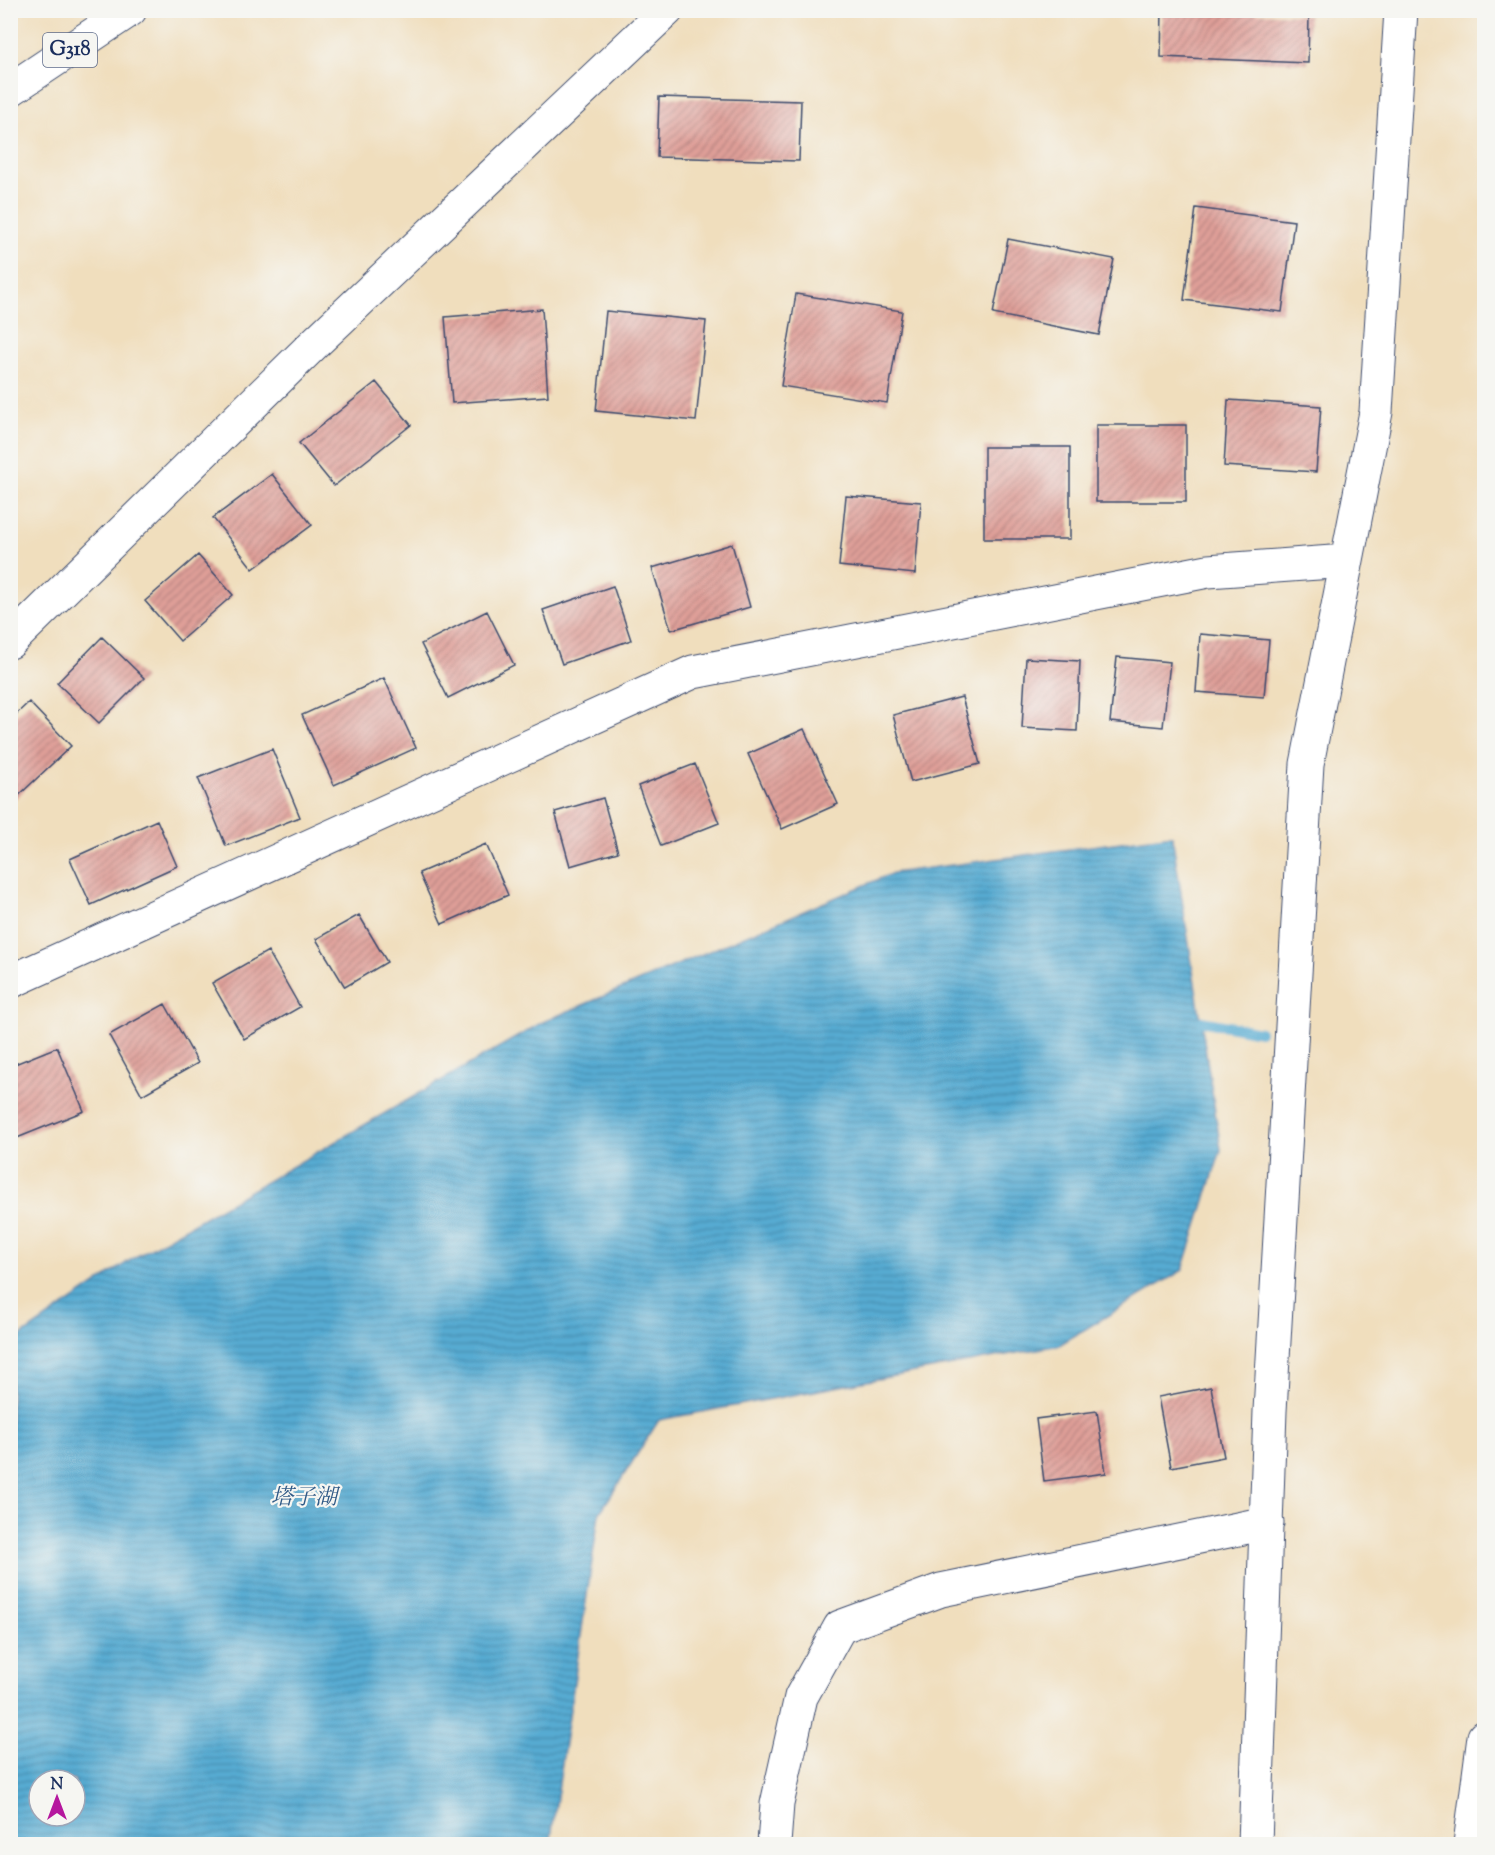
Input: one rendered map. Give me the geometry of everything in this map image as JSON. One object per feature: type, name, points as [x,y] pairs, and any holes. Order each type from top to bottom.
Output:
[{"type":"main road","name":"G318","points":[[10,88],[90,10]]},
{"type":"main road","name":"G318","points":[[10,88],[130,10]]},
{"type":"main road","points":[[10,642],[315,343],[667,10]]},
{"type":"main road","points":[[1255,1845],[1273,1352],[1307,764],[1376,412],[1401,10]]},
{"type":"main road","points":[[10,982],[693,672],[1208,570],[1346,561]]},
{"type":"main road","points":[[774,1845],[777,1804],[801,1696],[840,1627],[941,1590],[1266,1523]]},
{"type":"main road","points":[[1470,1845],[1485,1737]]},
{"type":"water","name":"塔子湖","points":[[1172,835],[1221,1150],[1183,1270],[1059,1345],[659,1420],[599,1514],[550,1844],[11,1844],[11,1343],[132,1259],[543,1022],[893,873]]},
{"type":"building","points":[[1162,10],[1309,15],[1308,63],[1161,57]]},
{"type":"building","points":[[659,97],[801,101],[799,161],[657,157]]},
{"type":"building","points":[[1196,208],[1294,221],[1282,312],[1184,300]]},
{"type":"building","points":[[1008,239],[1114,259],[1099,335],[993,314]]},
{"type":"building","points":[[796,294],[902,311],[887,403],[781,386]]},
{"type":"building","points":[[542,309],[548,396],[452,403],[445,317]]},
{"type":"building","points":[[606,311],[706,321],[696,421],[596,411]]},
{"type":"building","points":[[376,382],[411,425],[334,486],[299,443]]},
{"type":"building","points":[[1228,400],[1321,406],[1316,472],[1224,466]]},
{"type":"building","points":[[1096,425],[1186,425],[1186,502],[1096,502]]},
{"type":"building","points":[[984,447],[1070,447],[1070,539],[984,539]]},
{"type":"building","points":[[272,474],[312,525],[253,569],[213,518]]},
{"type":"building","points":[[846,496],[921,502],[915,574],[839,566]]},
{"type":"building","points":[[732,544],[750,607],[671,630],[652,568]]},
{"type":"building","points":[[198,555],[233,595],[180,641],[145,601]]},
{"type":"building","points":[[613,586],[631,640],[562,664],[543,610]]},
{"type":"building","points":[[487,611],[514,665],[448,698],[421,644]]},
{"type":"building","points":[[1200,634],[1269,640],[1264,697],[1196,692]]},
{"type":"building","points":[[102,637],[144,678],[99,723],[57,683]]},
{"type":"building","points":[[1117,657],[1170,662],[1163,727],[1110,722]]},
{"type":"building","points":[[1026,658],[1080,661],[1077,731],[1022,728]]},
{"type":"building","points":[[384,678],[416,748],[334,785],[302,715]]},
{"type":"building","points":[[962,697],[980,764],[911,782],[893,715]]},
{"type":"building","points":[[29,702],[71,746],[15,799],[10,794],[10,720]]},
{"type":"building","points":[[804,729],[838,804],[782,829],[748,754]]},
{"type":"building","points":[[272,749],[300,817],[226,846],[198,778]]},
{"type":"building","points":[[695,764],[719,823],[661,846],[638,786]]},
{"type":"building","points":[[603,798],[618,852],[570,866],[555,812]]},
{"type":"building","points":[[157,820],[177,866],[91,905],[70,859]]},
{"type":"building","points":[[486,844],[508,895],[442,924],[419,873]]},
{"type":"building","points":[[359,915],[387,962],[345,987],[316,939]]},
{"type":"building","points":[[268,951],[300,1007],[244,1039],[212,983]]},
{"type":"building","points":[[165,1004],[198,1063],[142,1095],[109,1035]]},
{"type":"building","points":[[57,1047],[84,1111],[17,1138],[10,1123],[10,1066]]},
{"type":"building","points":[[1211,1387],[1224,1457],[1171,1467],[1158,1397]]},
{"type":"building","points":[[1097,1411],[1106,1473],[1044,1481],[1036,1419]]},
{"type":"waterway","points":[[1201,1021],[1260,1032]]}]
